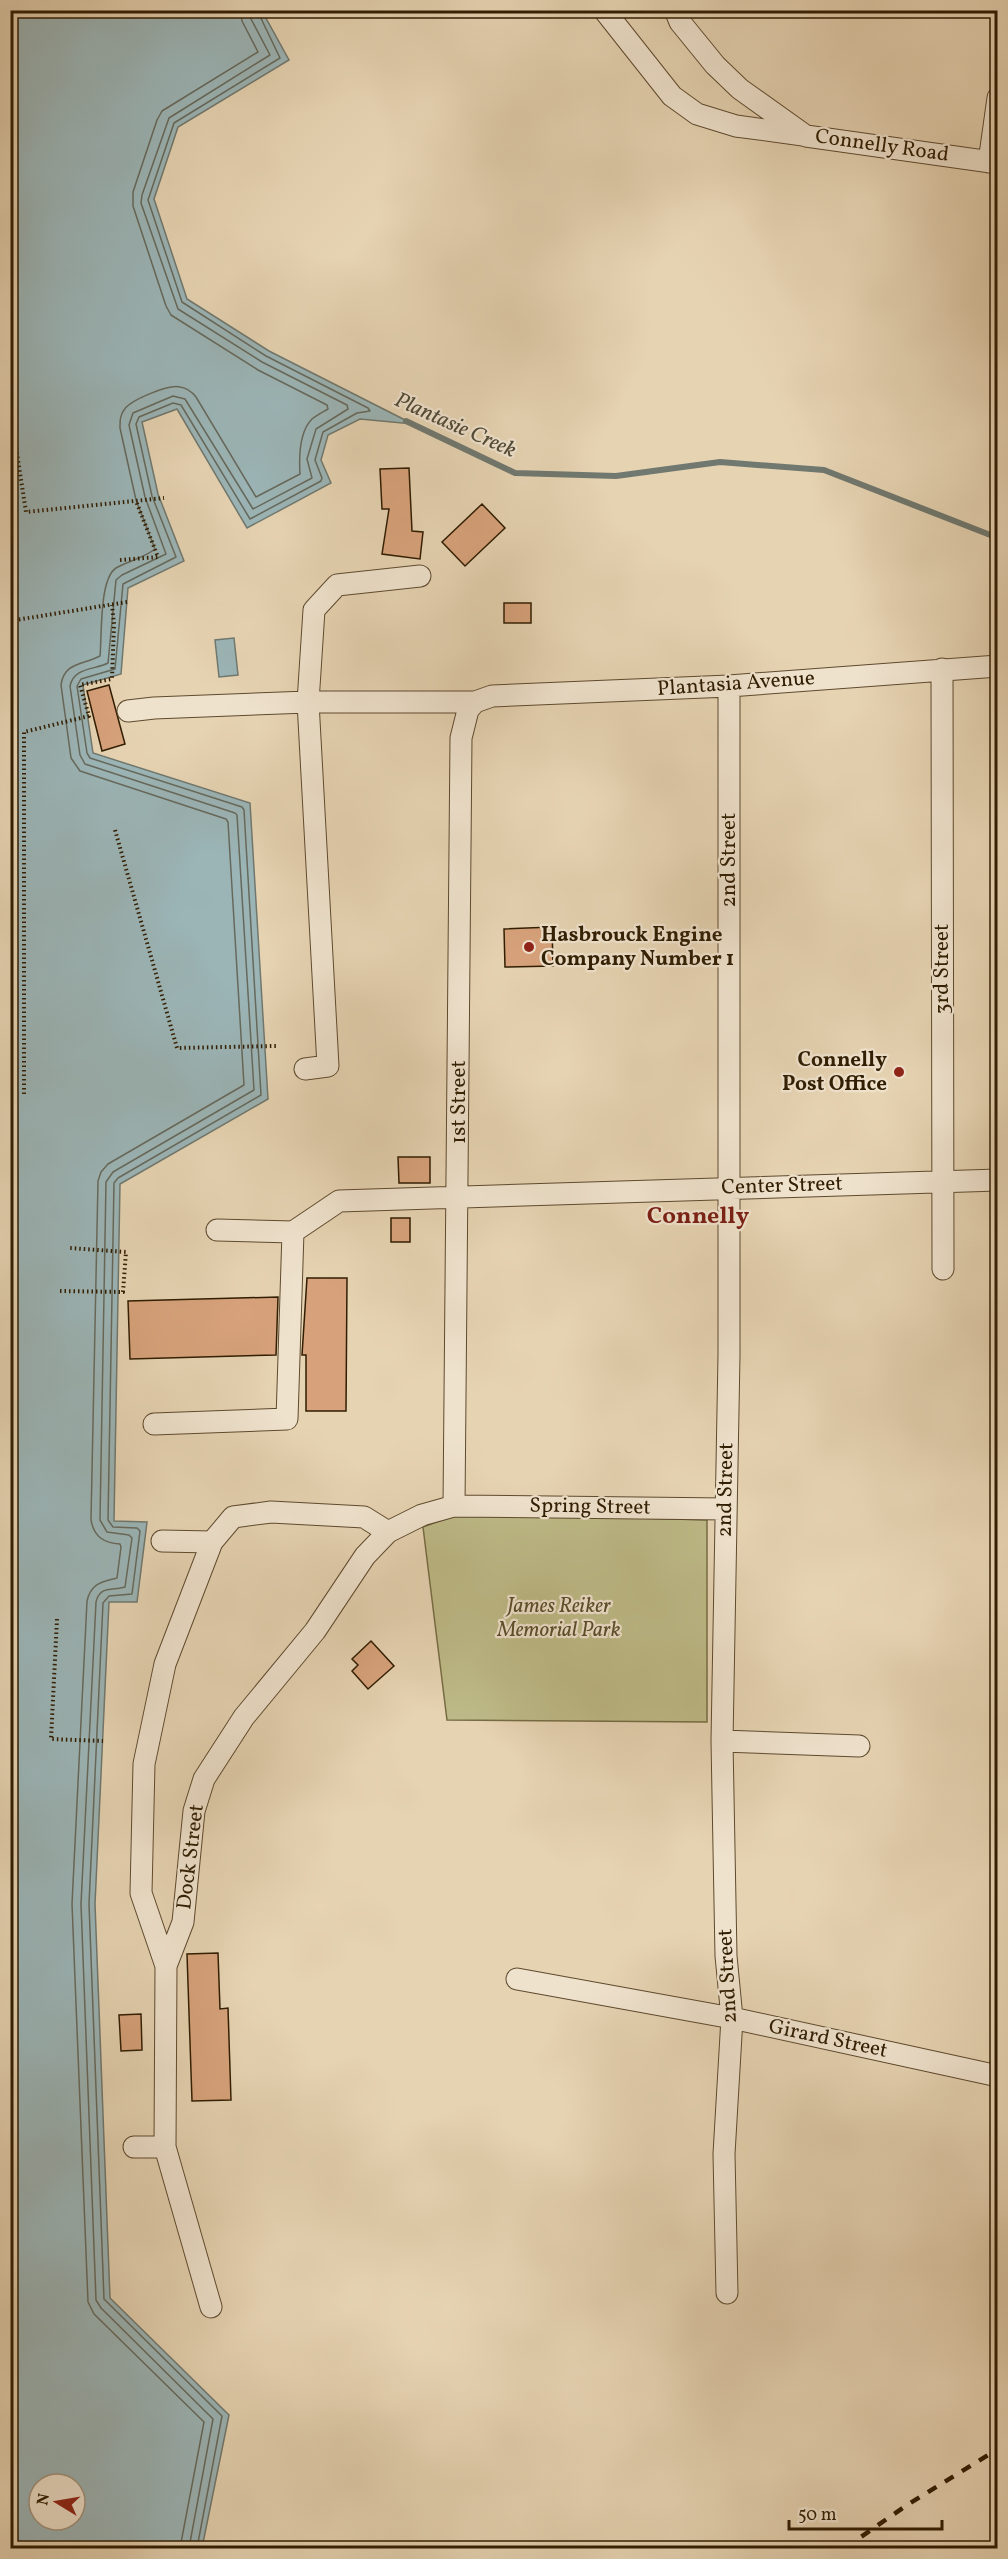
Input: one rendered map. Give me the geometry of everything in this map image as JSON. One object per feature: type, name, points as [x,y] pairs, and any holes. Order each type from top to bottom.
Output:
[{"type":"street","points":[[604,10],[672,96],[697,114],[736,126],[806,136]]},
{"type":"street","name":"Connelly Road","points":[[675,10],[680,22],[708,57],[732,81],[806,136],[993,162]]},
{"type":"street","points":[[993,162],[998,98]]},
{"type":"street","points":[[304,1069],[328,1066],[308,702],[314,610],[337,585],[420,576]]},
{"type":"street","name":"Plantasia Avenue","points":[[128,711],[308,702],[475,702],[492,696],[729,686],[998,666]]},
{"type":"street","name":"3rd Street","points":[[942,669],[943,1269]]},
{"type":"street","name":"2nd Street","points":[[727,2293],[724,2154],[732,2018],[726,1956],[722,1741],[729,1355],[729,686]]},
{"type":"street","name":"1st Street","points":[[454,1506],[459,1196],[461,738],[468,710],[475,702]]},
{"type":"street","name":"Center Street","points":[[293,1232],[339,1201],[998,1180]]},
{"type":"street","points":[[154,1425],[287,1419],[293,1232],[218,1230]]},
{"type":"street","name":"Spring Street","points":[[454,1506],[726,1509]]},
{"type":"street","name":"Dock Street","points":[[211,2307],[165,2147],[166,1965],[183,1922],[194,1812],[204,1779],[244,1717],[315,1631],[365,1557],[388,1532],[422,1515],[454,1506]]},
{"type":"street","points":[[166,1965],[141,1893],[144,1764],[165,1664],[212,1542],[233,1517],[271,1512],[364,1517],[388,1532]]},
{"type":"street","points":[[162,1541],[212,1542]]},
{"type":"street","points":[[722,1741],[859,1746]]},
{"type":"street","name":"Girard Street","points":[[517,1979],[732,2018],[998,2076]]},
{"type":"street","points":[[134,2147],[165,2147]]},
{"type":"path","points":[[10,408],[26,512],[164,498]]},
{"type":"path","points":[[120,560],[158,557],[136,501]]},
{"type":"path","points":[[10,621],[127,602]]},
{"type":"path","points":[[24,1094],[24,732],[89,716],[80,685],[112,679],[114,624],[112,605]]},
{"type":"path","points":[[115,830],[177,1048],[276,1046]]},
{"type":"path","points":[[60,1291],[123,1292],[126,1252],[70,1248]]},
{"type":"path","points":[[57,1619],[51,1738],[103,1741]]},
{"type":"green space","name":"James Reiker Memorial Park","points":[[461,1513],[707,1520],[707,1722],[447,1720],[423,1527]]},
{"type":"water","points":[[11,10],[262,11],[289,60],[178,127],[154,199],[187,299],[269,351],[413,424],[360,419],[328,435],[321,460],[331,483],[247,528],[177,409],[142,422],[158,494],[184,561],[128,588],[121,674],[83,685],[93,753],[250,803],[268,1099],[120,1184],[114,1521],[147,1522],[137,1602],[109,1602],[95,1904],[110,2298],[229,2415],[202,2548],[11,2548]]},
{"type":"water","points":[[234,638],[238,675],[219,677],[215,640]]},
{"type":"building","points":[[409,468],[412,531],[423,532],[420,559],[382,554],[389,509],[382,509],[380,469]]},
{"type":"building","points":[[482,504],[505,528],[465,566],[442,542]]},
{"type":"building","points":[[504,603],[531,603],[531,623],[504,623]]},
{"type":"building","points":[[109,685],[125,744],[102,751],[87,691]]},
{"type":"building","name":"Hasbrouck Engine Company Number 1","points":[[552,927],[553,966],[505,967],[504,929]]},
{"type":"building","points":[[398,1157],[430,1157],[430,1183],[399,1183]]},
{"type":"building","points":[[391,1218],[410,1218],[410,1242],[391,1242]]},
{"type":"building","points":[[307,1278],[347,1278],[346,1411],[306,1411],[306,1355],[302,1355]]},
{"type":"building","points":[[278,1297],[276,1355],[130,1359],[128,1301]]},
{"type":"building","points":[[371,1641],[394,1666],[368,1689],[352,1671],[358,1665],[352,1659]]},
{"type":"building","points":[[218,1953],[220,2009],[228,2008],[231,2100],[192,2101],[187,1954]]},
{"type":"building","points":[[141,2014],[142,2050],[121,2051],[119,2015]]},
{"type":"waterway","name":"Plantasie Creek","points":[[406,421],[515,473],[616,476],[720,462],[824,470],[998,538]]},
{"type":"railway","points":[[845,2548],[907,2505],[998,2449]]},
{"type":"place","name":"Hasbrouck Engine Company Number 1","points":[[529,947]]},
{"type":"place","name":"Connelly Post Office","points":[[899,1072]]},
{"type":"district","name":"Connelly","points":[[698,1217]]}]
